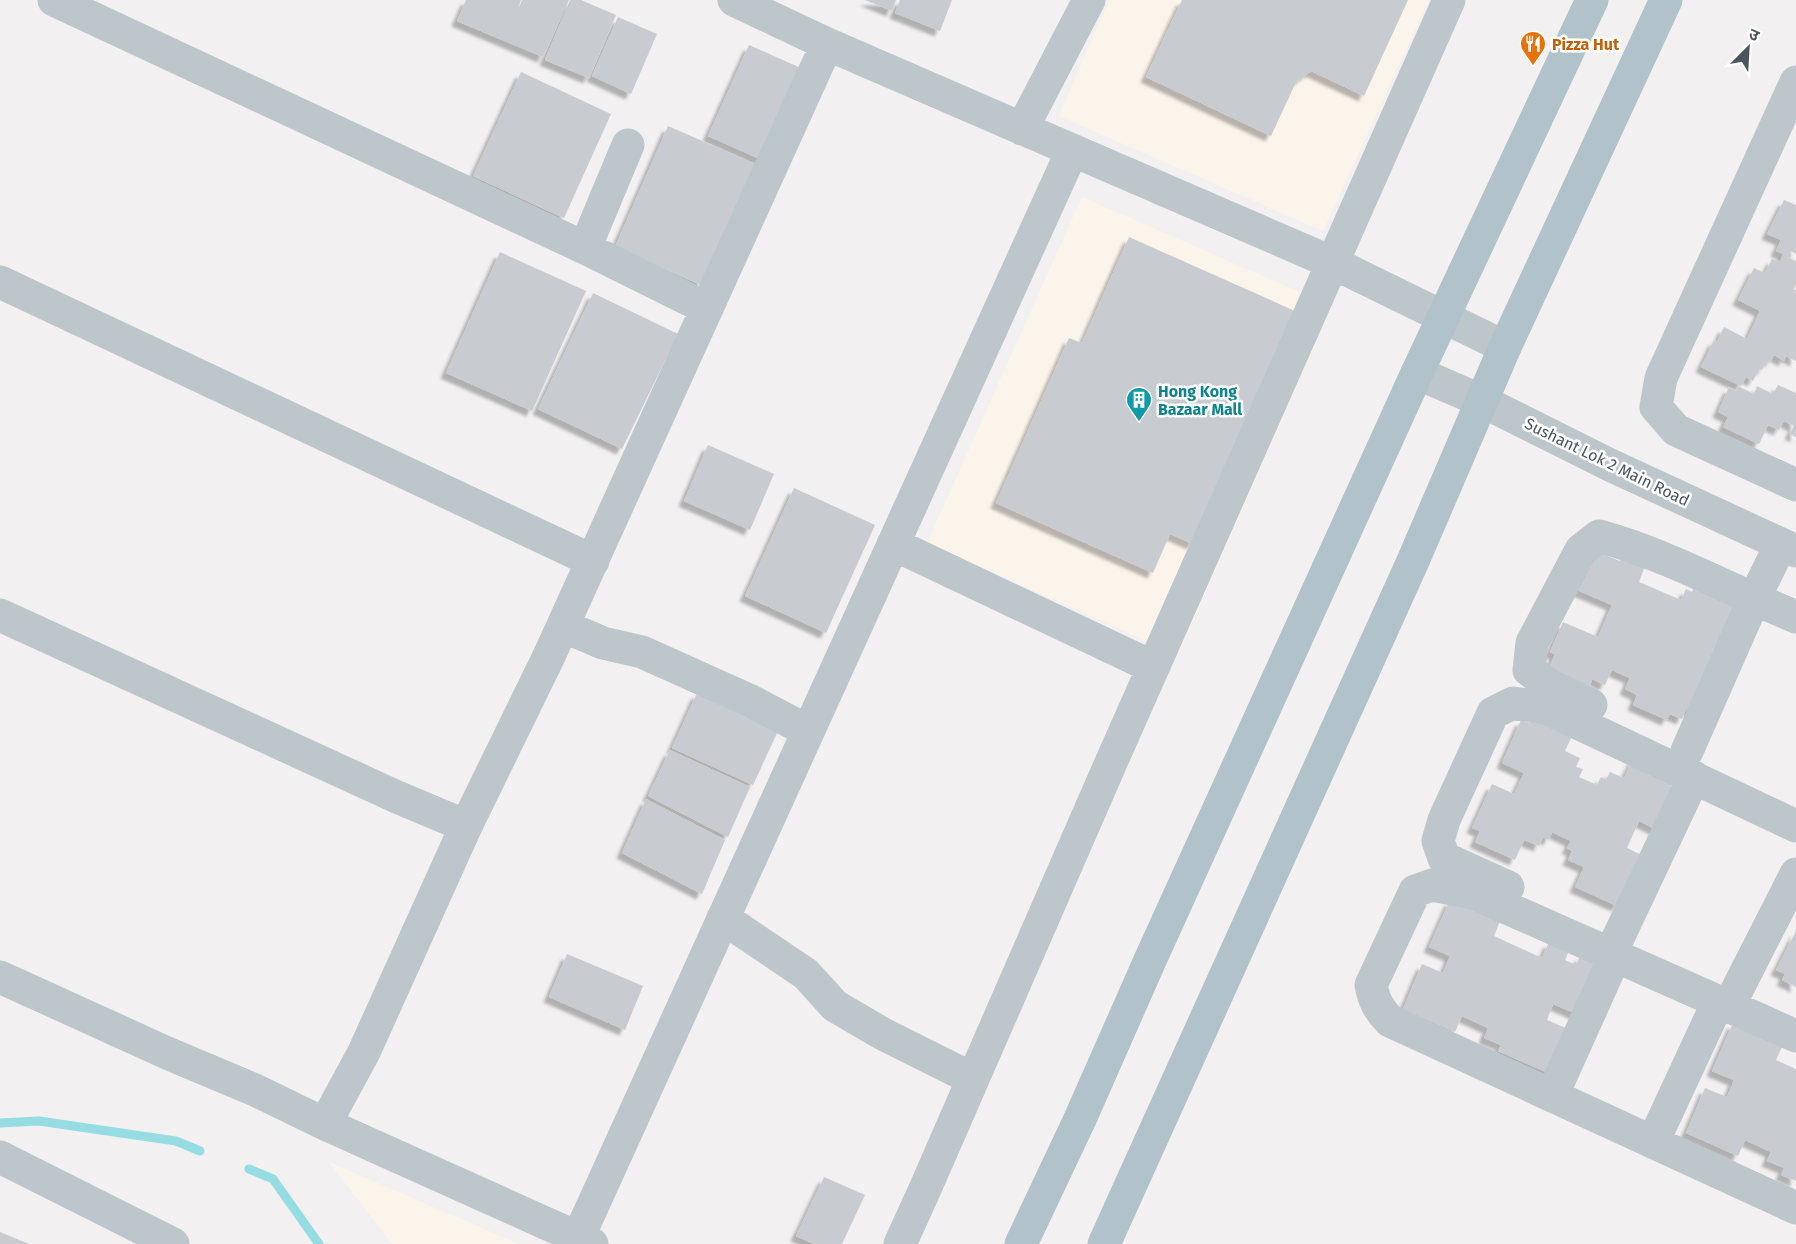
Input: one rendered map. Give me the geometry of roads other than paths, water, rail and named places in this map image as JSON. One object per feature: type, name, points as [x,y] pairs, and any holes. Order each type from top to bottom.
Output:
[{"type":"main road","points":[[1021,1244],[1080,1119],[1150,958],[1417,373],[1592,0]]},
{"type":"main road","points":[[1104,1244],[1413,561],[1505,347],[1666,0]]},
{"type":"street","points":[[54,0],[706,308]]},
{"type":"street","points":[[734,0],[826,44],[1333,263],[1505,347]]},
{"type":"street","points":[[1022,129],[1089,0]]},
{"type":"street","points":[[900,1244],[1449,0]]},
{"type":"street","points":[[325,1124],[364,1052],[466,826],[563,627],[826,44]]},
{"type":"street","points":[[1796,82],[1661,378],[1656,407],[1676,430],[1796,485]]},
{"type":"street","points":[[585,249],[628,145]]},
{"type":"street","points":[[0,977],[167,1053],[255,1090],[585,1241],[723,918],[1072,151]]},
{"type":"street","points":[[0,282],[593,561]]},
{"type":"street","name":"Sushant Lok 2 Main Road","points":[[1417,373],[1482,401],[1610,465],[1788,548]]},
{"type":"street","points":[[1796,617],[1628,544],[1599,536],[1581,550],[1532,643],[1529,669],[1551,686],[1796,825]]},
{"type":"street","points":[[893,544],[1154,668]]},
{"type":"street","points":[[1552,1096],[1616,947],[1754,599],[1788,548]]},
{"type":"street","points":[[0,615],[397,797],[466,826]]},
{"type":"street","points":[[563,627],[603,643],[642,652],[751,701],[808,731]]},
{"type":"street","points":[[1796,802],[1545,708],[1513,704],[1493,713],[1444,820],[1438,841],[1444,858],[1616,947],[1727,997],[1796,1036]]},
{"type":"street","points":[[1653,1142],[1727,997],[1796,874]]},
{"type":"street","points":[[1616,947],[1473,893],[1432,885],[1415,891],[1371,985],[1374,1001],[1390,1021],[1796,1208]]},
{"type":"street","points":[[723,918],[806,974],[835,1006],[883,1034],[974,1078]]},
{"type":"street","points":[[1727,997],[1796,1020]]},
{"type":"street","points":[[0,1157],[173,1244]]},
{"type":"waterway","points":[[0,1123],[39,1121],[176,1141],[200,1151]]},
{"type":"waterway","points":[[249,1169],[273,1179],[319,1244]]},
{"type":"place","name":"Pizza Hut","points":[[1533,67]]},
{"type":"place","name":"Hong Kong Bazaar Mall","points":[[1139,423]]}]
